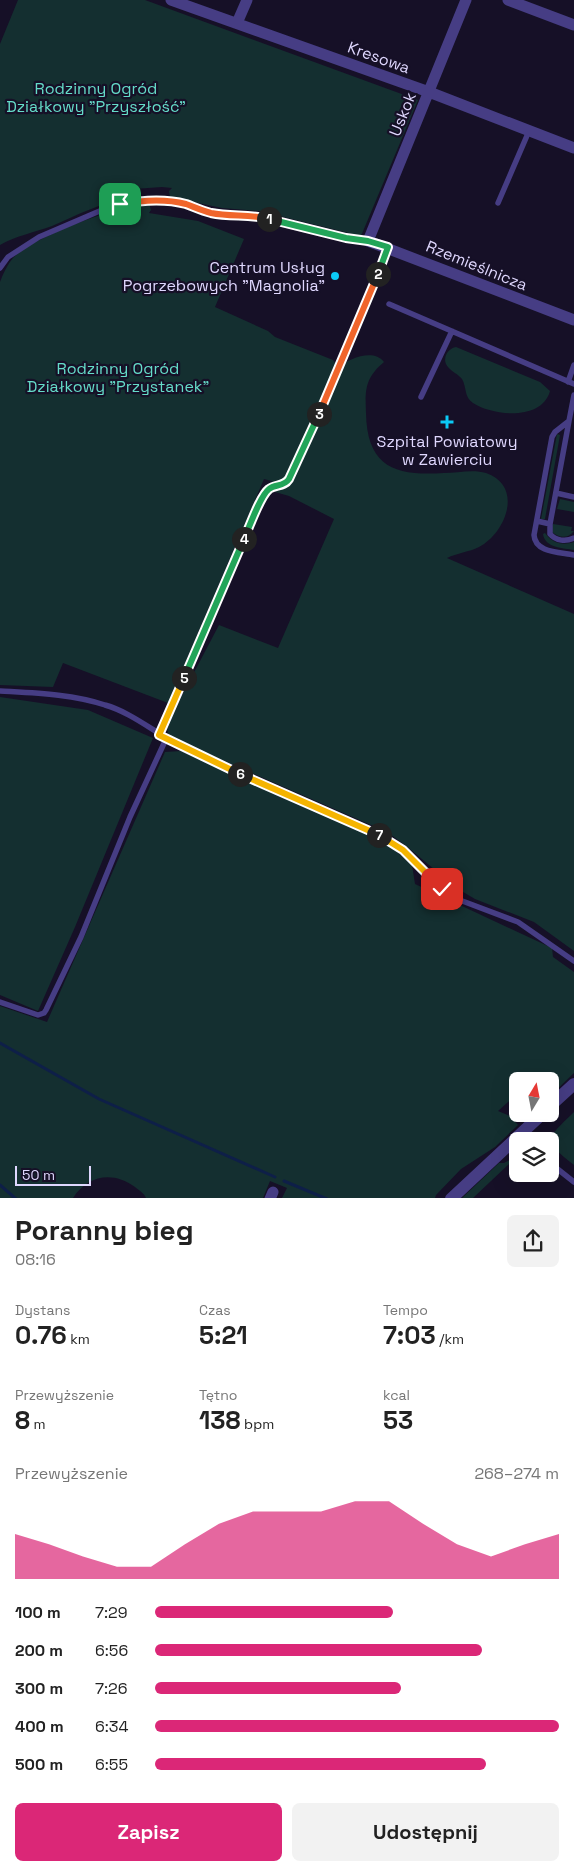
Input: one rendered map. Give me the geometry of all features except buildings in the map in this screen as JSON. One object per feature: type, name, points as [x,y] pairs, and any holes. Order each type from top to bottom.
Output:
[{"type":"street","name":"Kresowa","points":[[171,0],[429,92],[574,148]]},
{"type":"street","points":[[237,23],[247,0]]},
{"type":"street","name":"Uskok","points":[[368,241],[466,0]]},
{"type":"street","points":[[508,0],[574,25]]},
{"type":"street","name":"Rzemieślnicza","points":[[368,241],[388,247],[574,320]]},
{"type":"street","points":[[559,1098],[574,1084]]},
{"type":"street","points":[[525,1132],[534,1122]]},
{"type":"street","points":[[451,1198],[509,1147]]},
{"type":"lane","points":[[498,203],[529,131]]},
{"type":"lane","points":[[0,268],[8,258],[39,237],[102,210],[140,200],[174,202],[210,213],[266,218],[346,238],[368,241]]},
{"type":"lane","points":[[159,735],[264,495],[269,488],[287,482],[294,471],[351,340],[388,247]]},
{"type":"lane","points":[[389,304],[571,383],[574,365]]},
{"type":"lane","points":[[422,397],[452,331]]},
{"type":"lane","points":[[574,395],[550,524],[550,534],[554,538],[565,540],[574,538]]},
{"type":"lane","points":[[569,421],[555,432],[552,437],[534,540],[543,549],[574,555]]},
{"type":"lane","points":[[556,493],[574,497]]},
{"type":"lane","points":[[536,521],[550,524]]},
{"type":"lane","points":[[0,691],[84,700],[106,705],[125,713],[166,739],[238,773],[382,836],[403,850],[442,889],[457,899],[518,922],[574,961]]},
{"type":"lane","points":[[0,1002],[38,1014],[44,1013],[46,1010],[63,976],[130,817],[166,739]]},
{"type":"lane","points":[[559,1170],[574,1182]]},
{"type":"green space","name":"Rodzinny Ogród Działkowy \"Przyszłość\"","points":[[18,0],[145,0],[418,100],[361,236],[259,211],[222,208],[170,197],[169,191],[172,188],[162,187],[134,189],[130,198],[99,206],[0,245],[0,44]]},
{"type":"green space","name":"Rodzinny Ogród Działkowy \"Przystanek\"","points":[[149,203],[151,210],[149,213],[198,221],[244,239],[215,307],[268,331],[275,337],[333,360],[338,367],[354,358],[368,355],[379,358],[384,362],[370,379],[366,391],[366,405],[368,431],[372,446],[378,457],[387,465],[412,473],[481,472],[498,479],[505,488],[508,498],[507,510],[497,531],[479,547],[447,558],[574,614],[574,951],[534,922],[475,899],[458,889],[387,832],[176,740],[168,734],[167,727],[180,699],[219,625],[278,648],[334,519],[289,496],[275,492],[271,486],[272,481],[264,479],[168,703],[63,663],[53,687],[0,685],[0,282],[13,258],[24,249],[39,241],[77,223],[135,205]]},
{"type":"green space","points":[[456,347],[540,382],[550,391],[545,401],[537,407],[516,413],[492,411],[473,403],[467,395],[462,379],[450,369],[445,361],[446,354],[450,349]]},
{"type":"green space","points":[[557,434],[560,435],[545,519],[541,519]]},
{"type":"green space","points":[[560,499],[574,502],[574,512],[557,509]]},
{"type":"green space","points":[[553,524],[572,527],[571,531],[574,531],[572,534],[563,537],[558,536],[552,532]]},
{"type":"green space","points":[[545,533],[558,543],[574,542],[574,550],[551,545],[544,539],[543,534]]},
{"type":"green space","points":[[0,697],[88,710],[153,738],[38,1011],[0,995]]},
{"type":"green space","points":[[181,751],[388,844],[412,865],[415,884],[552,948],[553,957],[574,972],[574,1073],[559,1087],[559,1072],[509,1072],[509,1101],[498,1111],[509,1116],[509,1122],[515,1122],[518,1125],[495,1147],[461,1169],[435,1198],[282,1198],[287,1188],[270,1181],[263,1198],[146,1198],[142,1192],[127,1182],[110,1177],[93,1180],[79,1190],[73,1198],[0,1198],[0,1006],[47,1022],[165,752]]},
{"type":"green space","points":[[574,1112],[574,1165],[559,1152],[559,1132],[555,1132]]},
{"type":"green space","points":[[509,1160],[509,1164],[473,1198],[462,1198],[499,1163]]},
{"type":"waterway","points":[[0,1043],[99,1099],[275,1177]]},
{"type":"waterway","points":[[284,1181],[325,1198]]},
{"type":"waterway","points":[[0,1185],[15,1198]]},
{"type":"place","name":"Centrum Usług Pogrzebowych \"Magnolia\"","points":[[335,276]]},
{"type":"place","name":"Szpital Powiatowy w Zawierciu","points":[[447,422]]},
{"type":"route","points":[[120,204],[140,200],[174,202],[210,213],[266,218],[388,247],[351,340],[294,471],[287,482],[269,488],[264,495],[159,735],[238,773],[382,836],[403,850],[442,889]]}]
